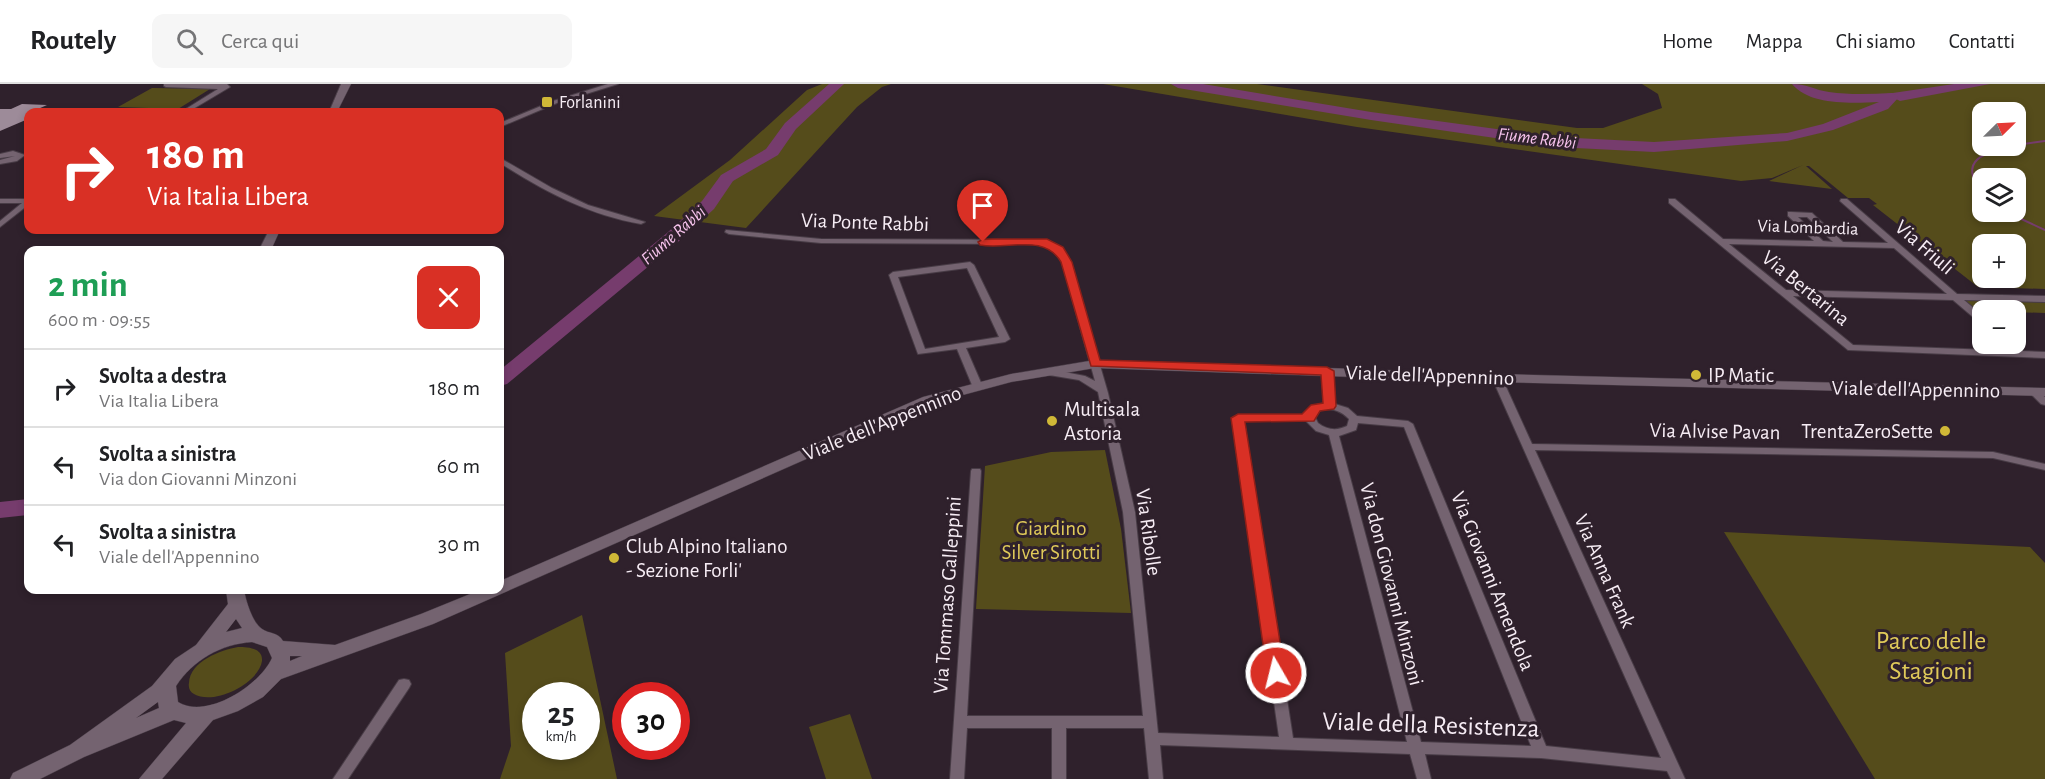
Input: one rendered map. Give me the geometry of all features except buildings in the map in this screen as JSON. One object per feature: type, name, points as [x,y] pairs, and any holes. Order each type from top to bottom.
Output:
[{"type":"main road","points":[[335,108],[346,84]]},
{"type":"main road","name":"Viale dell'Appennino","points":[[504,586],[928,400],[977,385],[1043,371],[1095,364],[2041,395]]},
{"type":"main road","name":"Viale dell'Appennino","points":[[20,779],[76,751],[174,711],[194,715],[206,714],[238,704],[265,685],[274,674],[427,620],[487,594]]},
{"type":"main road","points":[[202,649],[236,597],[256,635]]},
{"type":"main road","name":"Viale dell'Appennino","points":[[76,751],[166,685],[180,666],[202,649],[230,638],[256,635],[274,642],[279,648],[334,651]]},
{"type":"main road","points":[[274,674],[279,665],[279,648]]},
{"type":"main road","points":[[166,685],[164,695],[167,705],[174,711]]},
{"type":"main road","points":[[149,779],[206,714]]},
{"type":"street","points":[[504,123],[575,95],[615,84]]},
{"type":"street","points":[[166,85],[229,85]]},
{"type":"street","points":[[191,108],[229,85]]},
{"type":"street","points":[[1,159],[12,153],[24,155]]},
{"type":"street","points":[[504,162],[589,209],[625,220],[641,222]]},
{"type":"street","points":[[0,201],[24,201]]},
{"type":"street","name":"Via Bertarina","points":[[1672,201],[1851,348],[1972,352]]},
{"type":"street","name":"Via Friuli","points":[[1844,201],[1972,312]]},
{"type":"street","points":[[0,225],[24,204]]},
{"type":"street","points":[[1821,244],[1791,214],[1809,215],[1840,244]]},
{"type":"street","name":"Via Ponte Rabbi","points":[[729,232],[821,241],[1047,242],[1059,250],[1066,262],[1095,364]]},
{"type":"street","name":"Via Lombardia","points":[[1719,240],[1896,246]]},
{"type":"street","points":[[969,265],[1005,339],[960,346],[921,351],[893,276],[969,265]]},
{"type":"street","points":[[1784,293],[2045,299]]},
{"type":"street","points":[[960,346],[977,385]]},
{"type":"street","name":"Via Bertarina","points":[[2023,354],[2045,355]]},
{"type":"street","name":"Via Ribolle","points":[[1095,364],[1129,512],[1156,779]]},
{"type":"street","points":[[1043,371],[1082,378],[1102,390]]},
{"type":"street","points":[[1327,371],[1330,406]]},
{"type":"street","name":"Via Anna Frank","points":[[1497,378],[1678,779]]},
{"type":"street","points":[[1287,743],[1238,418],[1309,418],[1320,429],[1333,432],[1352,428],[1354,419],[1347,412],[1330,406],[1316,408],[1309,414],[1309,418]]},
{"type":"street","name":"Via Giovanni Amendola","points":[[1354,419],[1408,424],[1541,752]]},
{"type":"street","name":"Via don Giovanni Minzoni","points":[[1333,432],[1414,748],[1424,779]]},
{"type":"street","name":"Via Alvise Pavan","points":[[1527,447],[1994,455],[2045,467]]},
{"type":"street","name":"Via Tommaso Galleppini","points":[[957,779],[976,471]]},
{"type":"street","points":[[340,779],[404,684]]},
{"type":"street","points":[[1059,721],[1059,779]]},
{"type":"street","name":"Via Tommaso Galleppini","points":[[960,722],[1151,722]]},
{"type":"street","name":"Viale della Resistenza","points":[[1153,740],[1541,752],[1671,765]]},
{"type":"green space","points":[[822,84],[891,84],[882,87],[857,107],[746,228],[654,216],[730,160],[807,90]]},
{"type":"green space","points":[[1103,84],[1257,84],[1577,128],[1603,128],[1662,108],[1658,94],[1642,84],[2045,84],[2045,289],[2012,288],[2026,288],[2026,234],[1972,234],[1972,282],[1873,205],[1877,204],[1869,198],[1848,198],[1809,166],[1806,166],[1832,189],[1769,181],[1803,165],[1772,178],[1741,181],[1357,127]]},
{"type":"green space","points":[[152,88],[210,89],[180,108],[118,107]]},
{"type":"green space","points":[[2026,301],[2045,301],[2045,313],[2026,312]]},
{"type":"green space","name":"Giardino Silver Sirotti","points":[[1105,450],[1121,529],[1131,613],[976,609],[985,466],[1051,452]]},
{"type":"green space","name":"Parco delle Stagioni","points":[[1724,532],[2030,547],[2045,563],[2045,779],[1875,779]]},
{"type":"green space","points":[[582,615],[596,682],[522,682],[522,760],[600,760],[600,699],[617,779],[500,779],[511,746],[505,653]]},
{"type":"green space","points":[[238,647],[250,648],[260,653],[262,657],[259,669],[253,677],[224,695],[203,697],[191,692],[189,686],[191,675],[200,663],[215,654]]},
{"type":"green space","points":[[850,714],[872,779],[826,779],[809,727]]},
{"type":"shaded area","points":[[1954,84],[1990,84],[1900,101],[1886,94]]},
{"type":"waterway","name":"Fiume Rabbi","points":[[504,377],[673,237],[708,205],[727,178],[773,152],[791,126],[837,84]]},
{"type":"waterway","name":"Fiume Rabbi","points":[[1178,84],[1371,116],[1556,142],[1654,147],[1787,137],[1828,127],[1883,106],[1887,100],[1884,98]]},
{"type":"waterway","points":[[1799,84],[1805,89],[1828,96],[1892,97]]},
{"type":"waterway","points":[[2026,144],[2045,141]]},
{"type":"waterway","points":[[1973,168],[1978,159],[1983,156]]},
{"type":"waterway","points":[[2026,221],[2045,230]]},
{"type":"waterway","name":"Fiume Rabbi","points":[[0,510],[24,507]]},
{"type":"place","name":"Forlanini","points":[[547,102]]},
{"type":"place","name":"IP Matic","points":[[1696,375]]},
{"type":"place","name":"Multisala Astoria","points":[[1052,421]]},
{"type":"place","name":"TrentaZeroSette","points":[[1945,431]]},
{"type":"place","name":"Club Alpino Italiano - Sezione Forli'","points":[[614,558]]},
{"type":"route","points":[[983,242],[1047,242],[1059,250],[1066,262],[1095,364],[1327,371],[1330,406],[1312,410],[1309,418],[1238,418],[1276,673]]}]
